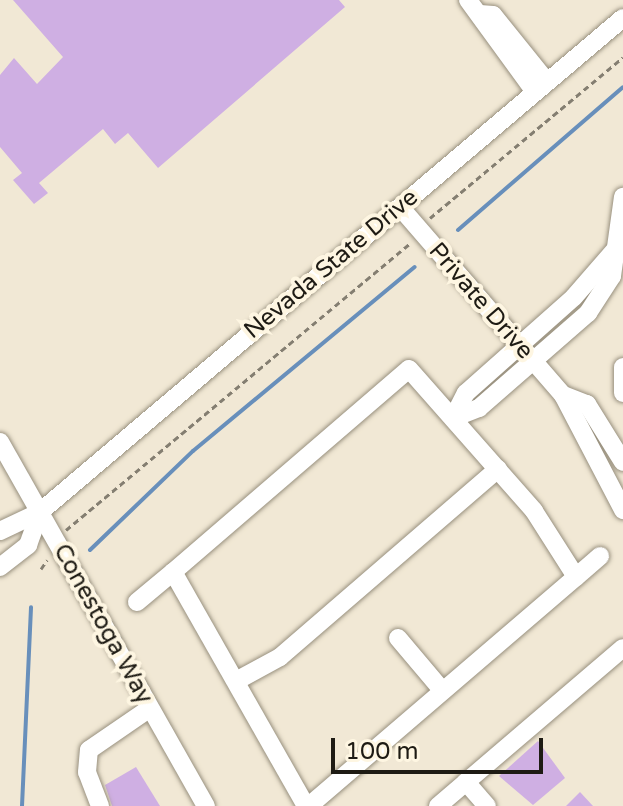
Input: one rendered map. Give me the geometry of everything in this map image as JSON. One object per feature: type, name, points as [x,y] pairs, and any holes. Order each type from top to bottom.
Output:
[{"type":"street","points":[[497,0],[474,7],[480,25],[541,87]]},
{"type":"street","name":"Nevada State Drive","points":[[0,531],[40,512],[623,18]]},
{"type":"street","points":[[453,418],[488,400],[605,291],[616,248],[623,197]]},
{"type":"street","name":"Private Drive","points":[[400,207],[563,395],[623,510]]},
{"type":"street","points":[[453,418],[475,385],[520,346],[616,248]]},
{"type":"street","points":[[623,367],[623,393]]},
{"type":"street","points":[[137,602],[409,369],[498,469],[576,577]]},
{"type":"street","points":[[475,385],[488,400]]},
{"type":"street","name":"Private Drive","points":[[563,395],[587,404],[623,462]]},
{"type":"street","name":"Conestoga Way","points":[[0,442],[206,806]]},
{"type":"street","points":[[236,681],[280,657],[498,469]]},
{"type":"street","name":"Nevada State Drive","points":[[0,567],[28,545],[40,512]]},
{"type":"street","points":[[173,572],[307,806],[600,556]]},
{"type":"street","points":[[398,638],[442,690]]},
{"type":"street","points":[[438,806],[623,648]]},
{"type":"street","points":[[100,806],[87,772],[89,750],[150,708]]},
{"type":"street","points":[[466,782],[487,806]]},
{"type":"path","points":[[437,211],[623,57]]},
{"type":"path","points":[[68,526],[403,251]]},
{"type":"building","points":[[13,0],[339,0],[345,7],[158,168],[128,133],[115,144],[103,129],[39,183],[48,193],[34,204],[13,180],[22,173],[0,147],[0,75],[14,58],[37,84],[63,57]]},
{"type":"building","points":[[538,741],[565,778],[533,805],[499,776]]},
{"type":"building","points":[[136,767],[160,806],[112,806],[105,785]]},
{"type":"building","points":[[580,792],[593,806],[566,806]]},
{"type":"waterway","points":[[458,230],[623,87]]},
{"type":"waterway","points":[[90,550],[193,451],[415,267]]},
{"type":"waterway","points":[[22,806],[31,607]]}]
